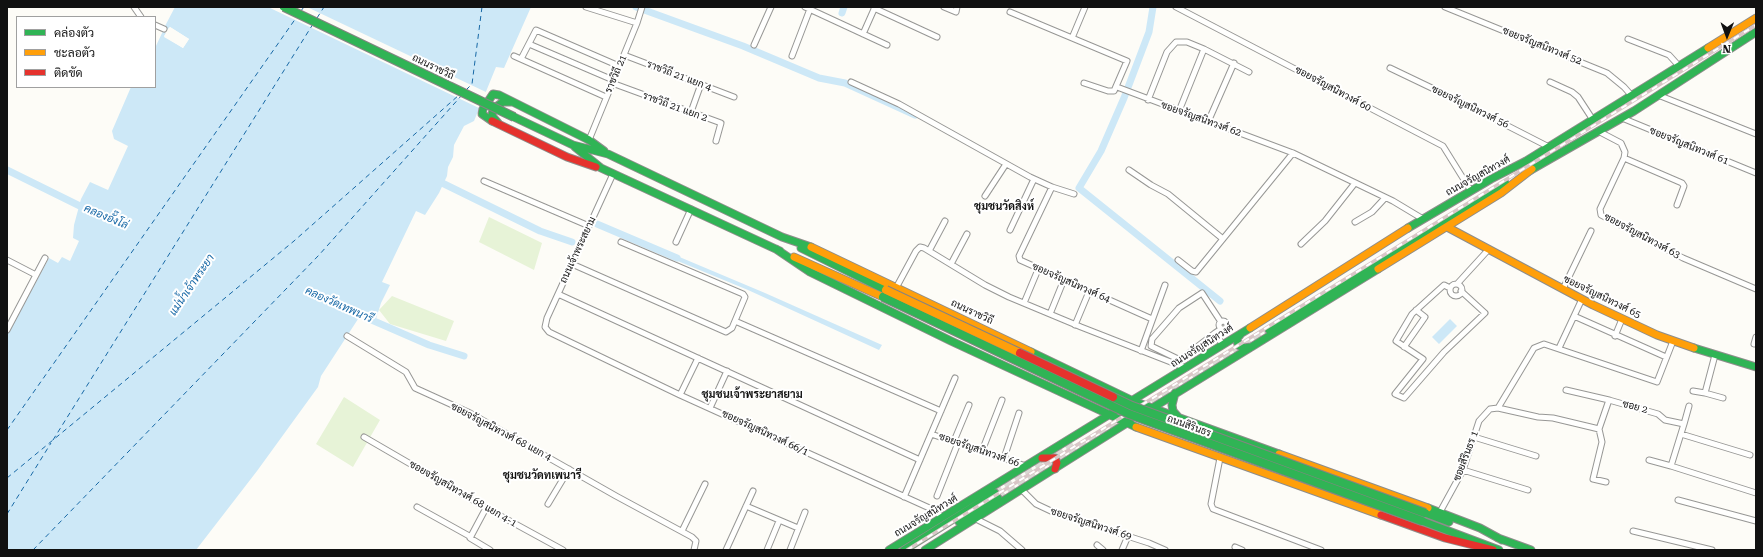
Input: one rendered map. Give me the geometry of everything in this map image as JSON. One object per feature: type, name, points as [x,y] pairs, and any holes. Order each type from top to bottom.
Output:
[{"type":"main road","name":"ถนนราชวิถี","points":[[284,7],[573,145],[608,154],[782,236],[816,249],[1133,401],[1152,408]]},
{"type":"main road","name":"ถนนจรัญสนิทวงศ์","points":[[889,550],[1109,416],[1423,219],[1470,191],[1526,161],[1756,18]]},
{"type":"main road","name":"ถนนจรัญสนิทวงศ์","points":[[1526,161],[1494,185],[1267,328],[1497,189],[1622,118],[1756,32]]},
{"type":"main road","points":[[601,168],[567,157],[483,116],[481,112],[486,101],[492,94],[514,103],[588,140],[608,154]]},
{"type":"main road","points":[[500,124],[494,119],[493,108],[503,102],[514,103]]},
{"type":"main road","name":"ถนนราชวิถี","points":[[573,145],[601,168],[613,174],[776,249],[884,293]]},
{"type":"main road","name":"ถนนจรัญสนิทวงศ์","points":[[925,550],[1175,393],[1447,227],[1501,193],[1532,169]]},
{"type":"main road","name":"ซอยจรัญสนิทวงศ์ 65","points":[[1447,227],[1582,299],[1673,341],[1715,355],[1756,366]]},
{"type":"main road","name":"ถนนราชวิถี","points":[[782,236],[815,256],[884,293]]},
{"type":"main road","name":"ถนนราชวิถี","points":[[776,249],[818,275],[1109,416]]},
{"type":"main road","name":"ถนนสิรินธร","points":[[884,293],[1132,406],[1424,517],[1499,550]]},
{"type":"main road","points":[[1241,333],[1237,338],[1238,345],[1244,348],[1254,346]]},
{"type":"main road","points":[[1175,393],[1172,405],[1173,411],[1177,416],[1186,420]]},
{"type":"main road","name":"ถนนสิรินธร","points":[[1152,408],[1440,512],[1480,528],[1502,540]]},
{"type":"main road","name":"ถนนสิรินธร","points":[[1109,416],[1220,458],[1445,538],[1493,550]]},
{"type":"main road","points":[[1238,464],[1231,452],[1232,448],[1237,445],[1249,443]]},
{"type":"main road","points":[[1040,458],[1055,458],[1057,463],[1055,469]]},
{"type":"main road","name":"ถนนจรัญสนิทวงศ์","points":[[904,550],[996,496],[914,550]]},
{"type":"main road","name":"ถนนสิรินธร","points":[[1424,517],[1531,550]]},
{"type":"street","points":[[134,7],[140,16]]},
{"type":"street","points":[[586,7],[637,23]]},
{"type":"street","points":[[754,45],[770,7]]},
{"type":"street","points":[[944,7],[956,12],[957,7]]},
{"type":"street","points":[[1072,38],[1085,7]]},
{"type":"street","name":"ซอยจรัญสนิทวงศ์ 60","points":[[1176,7],[1443,146],[1470,191]]},
{"type":"street","name":"ซอยจรัญสนิทวงศ์ 52","points":[[1445,7],[1607,73],[1624,87],[1632,96]]},
{"type":"street","points":[[792,56],[810,8],[887,45]]},
{"type":"street","points":[[863,34],[874,8],[937,37]]},
{"type":"street","name":"ราชวิถี 21","points":[[588,140],[620,66],[641,9]]},
{"type":"street","points":[[1010,12],[1127,62],[1119,88],[1114,91],[1108,91],[1084,83]]},
{"type":"street","points":[[156,25],[164,29]]},
{"type":"street","points":[[522,59],[534,31],[537,30],[620,66]]},
{"type":"street","points":[[1628,39],[1669,55],[1679,66]]},
{"type":"street","points":[[1148,100],[1168,52],[1176,42],[1183,42],[1204,49],[1249,72]]},
{"type":"street","name":"ราชวิถี 21 แยก 2","points":[[529,44],[613,82],[721,123],[716,141]]},
{"type":"street","points":[[1179,111],[1204,49]]},
{"type":"street","name":"ราชวิถี 21 แยก 4","points":[[624,55],[734,97]]},
{"type":"street","points":[[514,56],[606,97]]},
{"type":"street","points":[[1208,122],[1234,63]]},
{"type":"street","name":"ซอยจรัญสนิทวงศ์ 56","points":[[1390,68],[1549,147]]},
{"type":"street","points":[[851,82],[899,104],[1034,179],[1052,188],[1074,194]]},
{"type":"street","points":[[1550,82],[1572,92],[1578,97],[1593,120]]},
{"type":"street","points":[[691,112],[701,84]]},
{"type":"street","name":"ซอยจรัญสนิทวงศ์ 62","points":[[1119,88],[1293,153],[1385,198],[1423,219]]},
{"type":"street","points":[[1658,95],[1756,134]]},
{"type":"street","name":"ซอยจรัญสนิทวงศ์ 61","points":[[1622,118],[1756,173]]},
{"type":"street","points":[[1598,131],[1620,143],[1624,148],[1624,158],[1684,184],[1677,205]]},
{"type":"street","points":[[1178,260],[1192,271],[1196,272],[1293,153]]},
{"type":"street","name":"ซอยจรัญสนิทวงศ์ 63","points":[[1624,158],[1600,209],[1601,215],[1683,258],[1756,289]]},
{"type":"street","points":[[985,196],[1006,164]]},
{"type":"street","points":[[1129,170],[1151,185],[1168,194],[1223,239]]},
{"type":"street","name":"ถนนเจ้าพระสยาม","points":[[545,327],[547,318],[613,174]]},
{"type":"street","points":[[1010,230],[1034,179]]},
{"type":"street","points":[[484,181],[589,226]]},
{"type":"street","points":[[1301,244],[1325,221],[1355,183]]},
{"type":"street","name":"ซอยจรัญสนิทวงศ์ 64","points":[[1052,188],[1019,256],[1020,260],[1152,319]]},
{"type":"street","points":[[1355,222],[1372,212],[1385,198]]},
{"type":"street","points":[[676,242],[691,209]]},
{"type":"street","points":[[929,251],[945,221]]},
{"type":"street","points":[[1563,289],[1591,231]]},
{"type":"street","points":[[951,264],[968,234]]},
{"type":"street","points":[[572,264],[726,332],[730,330],[744,299],[743,294],[621,242]]},
{"type":"street","points":[[896,288],[918,249],[924,248],[985,285],[1024,303],[1075,325],[1186,368]]},
{"type":"street","points":[[1450,288],[1457,284],[1488,249]]},
{"type":"street","points":[[7,330],[45,258]]},
{"type":"street","points":[[7,260],[36,275]]},
{"type":"street","points":[[1024,303],[1037,272]]},
{"type":"street","points":[[1050,314],[1063,282]]},
{"type":"street","points":[[1457,284],[1460,286],[1461,291],[1485,313],[1444,352],[1404,398],[1395,394],[1423,359],[1396,341],[1416,310],[1444,285],[1450,288],[1450,292],[1454,296],[1458,295],[1461,291]]},
{"type":"street","points":[[1141,351],[1165,285]]},
{"type":"street","points":[[1202,293],[1221,322],[1219,325],[1221,329],[1215,333],[1180,360],[1151,346],[1152,339],[1179,308],[1202,293]]},
{"type":"street","points":[[558,294],[920,460]]},
{"type":"street","points":[[1075,325],[1088,294]]},
{"type":"street","points":[[1559,348],[1582,299]]},
{"type":"street","points":[[1404,347],[1425,316],[1416,310]]},
{"type":"street","points":[[1574,316],[1615,336],[1666,357]]},
{"type":"street","points":[[1615,336],[1622,318]]},
{"type":"street","points":[[735,321],[941,412]]},
{"type":"street","name":"ซอยจรัญสนิทวงศ์ 66/1","points":[[545,327],[554,336],[936,511],[942,518]]},
{"type":"street","points":[[1215,333],[1223,345]]},
{"type":"street","name":"ซอยจรัญสนิทวงศ์ 68 แยก 4","points":[[347,336],[406,372],[415,388],[470,413],[695,539],[694,550]]},
{"type":"street","points":[[1756,337],[1754,344],[1756,344]]},
{"type":"street","points":[[1606,482],[1593,479],[1602,442],[1599,430],[1553,418],[1538,417],[1498,408],[1534,348],[1544,344],[1657,382],[1673,341]]},
{"type":"street","points":[[1704,393],[1715,355]]},
{"type":"street","points":[[680,395],[698,358]]},
{"type":"street","points":[[710,408],[727,371]]},
{"type":"street","points":[[904,497],[955,378]]},
{"type":"street","points":[[1566,390],[1609,400]]},
{"type":"street","points":[[1693,390],[1723,398]]},
{"type":"street","points":[[982,450],[1002,400]]},
{"type":"street","name":"ซอย 2","points":[[1599,430],[1609,400],[1658,414],[1665,420],[1684,424]]},
{"type":"street","points":[[937,496],[969,405]]},
{"type":"street","points":[[1671,466],[1689,406]]},
{"type":"street","name":"ซอยสิรินธร 1","points":[[1440,512],[1462,470],[1479,421],[1490,409],[1498,408]]},
{"type":"street","points":[[1004,458],[1019,413]]},
{"type":"street","name":"ซอยจรัญสนิทวงศ์ 66","points":[[931,434],[1026,466]]},
{"type":"street","points":[[1681,434],[1750,455]]},
{"type":"street","name":"ซอยจรัญสนิทวงศ์ 68 แยก 4-1","points":[[364,437],[486,508],[563,550]]},
{"type":"street","points":[[1474,437],[1536,456]]},
{"type":"street","points":[[1220,458],[1211,504],[1213,509],[1321,550]]},
{"type":"street","points":[[1649,460],[1756,493]]},
{"type":"street","points":[[548,504],[569,469]]},
{"type":"street","points":[[1462,470],[1528,490]]},
{"type":"street","points":[[682,532],[705,484]]},
{"type":"street","name":"ซอยจรัญสนิทวงศ์ 69","points":[[1022,490],[1036,504],[1053,512],[1150,542],[1165,550]]},
{"type":"street","points":[[726,550],[754,491]]},
{"type":"street","points":[[1678,500],[1756,521]]},
{"type":"street","points":[[746,506],[798,528]]},
{"type":"street","points":[[417,507],[471,537],[470,538],[490,550]]},
{"type":"street","points":[[471,537],[486,508]]},
{"type":"street","points":[[790,550],[805,512]]},
{"type":"street","points":[[976,519],[1000,531],[1022,550]]},
{"type":"street","points":[[767,550],[779,521]]},
{"type":"street","points":[[1633,531],[1712,550]]},
{"type":"street","points":[[1122,550],[1128,536]]},
{"type":"street","points":[[1097,545],[1103,550]]},
{"type":"street","points":[[1235,547],[1242,550]]},
{"type":"green space","points":[[489,217],[542,243],[534,270],[479,242]]},
{"type":"green space","points":[[392,296],[454,321],[446,341],[390,324],[379,310]]},
{"type":"green space","points":[[344,397],[380,420],[353,467],[316,444]]},
{"type":"water","name":"แม่น้ำเจ้าพระยา","points":[[175,7],[531,7],[504,68],[496,67],[474,121],[464,126],[454,145],[453,157],[448,167],[447,176],[439,193],[425,215],[416,211],[382,282],[390,285],[381,303],[375,322],[360,316],[321,376],[318,387],[257,471],[196,550],[7,550],[7,335],[49,258],[58,263],[62,257],[70,261],[79,241],[73,238],[74,225],[81,199],[90,182],[108,190],[128,146],[114,139],[112,131],[131,88],[156,88],[156,46],[163,31],[166,33],[164,36],[183,48],[189,39],[170,27],[167,30],[164,28]]},
{"type":"water","points":[[670,253],[882,345],[879,350],[748,290],[668,257]]},
{"type":"water","points":[[1450,319],[1457,326],[1439,344],[1432,337]]},
{"type":"pier","points":[[268,7],[307,7],[488,93],[481,109]]},
{"type":"pier","points":[[170,27],[189,39],[183,48],[164,37],[166,33],[163,31],[164,28],[167,30]],"holes":[[[170,29],[187,39],[183,46],[167,36]]]},
{"type":"waterway","points":[[636,7],[743,46],[819,78],[845,83],[915,115]]},
{"type":"waterway","points":[[842,13],[844,7]]},
{"type":"waterway","points":[[1153,7],[1149,32],[1124,98],[1101,151],[1079,188],[1220,301]]},
{"type":"waterway","name":"คลองอั๊งโล่","points":[[7,170],[88,210]]},
{"type":"waterway","points":[[436,180],[540,231],[572,242]]},
{"type":"waterway","points":[[597,224],[677,258]]},
{"type":"waterway","name":"คลองวัดเทพนารี","points":[[367,318],[429,345],[464,356]]},
{"type":"ferry route","points":[[300,12],[304,7]]},
{"type":"ferry route","points":[[317,18],[324,7]]},
{"type":"ferry route","points":[[466,90],[472,84],[482,7]]},
{"type":"ferry route","points":[[7,430],[296,18]]},
{"type":"ferry route","points":[[53,440],[313,24]]},
{"type":"ferry route","points":[[7,478],[294,241],[459,95]]},
{"type":"ferry route","points":[[33,550],[319,255],[462,95]]},
{"type":"ferry route","points":[[7,514],[51,443]]},
{"type":"tunnel","points":[[1142,409],[1269,330]]},
{"type":"tunnel","points":[[998,498],[1127,418]]},
{"type":"tunnel","points":[[995,493],[1074,444]]},
{"type":"railway","points":[[907,550],[1756,25]]},
{"type":"traffic: fast","points":[[284,7],[514,117]]},
{"type":"traffic: fast","points":[[1529,171],[1634,111],[1756,32]]},
{"type":"traffic: fast","points":[[1408,228],[1491,179],[1526,161],[1708,48]]},
{"type":"traffic: fast","points":[[492,121],[482,114],[483,109],[493,94],[499,95],[589,140],[604,151]]},
{"type":"traffic: fast","points":[[498,123],[492,116],[493,109],[503,102],[511,102]]},
{"type":"traffic: fast","points":[[514,117],[573,145],[608,154],[782,237],[811,247]]},
{"type":"traffic: fast","points":[[575,147],[601,168],[780,251]]},
{"type":"traffic: fast","points":[[1269,330],[1506,184]]},
{"type":"traffic: fast","points":[[801,248],[886,290]]},
{"type":"traffic: fast","points":[[776,249],[810,272],[951,341],[1136,427]]},
{"type":"traffic: fast","points":[[1149,410],[1378,269]]},
{"type":"traffic: fast","points":[[883,297],[1129,414],[1422,521]]},
{"type":"traffic: fast","points":[[889,550],[1250,328]]},
{"type":"traffic: fast","points":[[1240,335],[1237,338],[1238,345],[1244,348],[1251,347]]},
{"type":"traffic: fast","points":[[1694,348],[1756,367]]},
{"type":"traffic: fast","points":[[1031,352],[1133,401],[1279,454]]},
{"type":"traffic: fast","points":[[1175,393],[1172,405],[1173,411],[1179,418]]},
{"type":"traffic: fast","points":[[1113,397],[1132,406],[1425,513]]},
{"type":"traffic: fast","points":[[925,550],[1130,421]]},
{"type":"traffic: fast","points":[[904,550],[995,493]]},
{"type":"traffic: fast","points":[[959,522],[998,498]]},
{"type":"traffic: fast","points":[[1428,508],[1480,528],[1502,540]]},
{"type":"traffic: fast","points":[[1425,513],[1449,522]]},
{"type":"traffic: fast","points":[[1422,521],[1499,550]]},
{"type":"traffic: fast","points":[[1498,538],[1531,550]]},
{"type":"traffic: slow","points":[[1708,48],[1756,18]]},
{"type":"traffic: slow","points":[[1378,269],[1501,193],[1532,169]]},
{"type":"traffic: slow","points":[[1447,227],[1593,305],[1657,335],[1694,348]]},
{"type":"traffic: slow","points":[[1250,328],[1408,228]]},
{"type":"traffic: slow","points":[[811,247],[1031,352]]},
{"type":"traffic: slow","points":[[794,257],[883,297]]},
{"type":"traffic: slow","points":[[886,290],[1020,353]]},
{"type":"traffic: slow","points":[[1136,427],[1381,515]]},
{"type":"traffic: slow","points":[[1279,454],[1428,508]]},
{"type":"traffic: jam","points":[[492,121],[567,157],[596,167]]},
{"type":"traffic: jam","points":[[1020,353],[1113,397]]},
{"type":"traffic: jam","points":[[1042,458],[1055,458],[1057,463],[1055,469]]},
{"type":"traffic: jam","points":[[1381,515],[1445,538],[1493,550]]},
{"type":"district","name":"ชุมชนวัดสิงห์","points":[[1004,207]]},
{"type":"district","name":"ชุมชนเจ้าพระยาสยาม","points":[[752,395]]},
{"type":"district","name":"ชุมชนวัดทเพนารี","points":[[542,476]]}]
